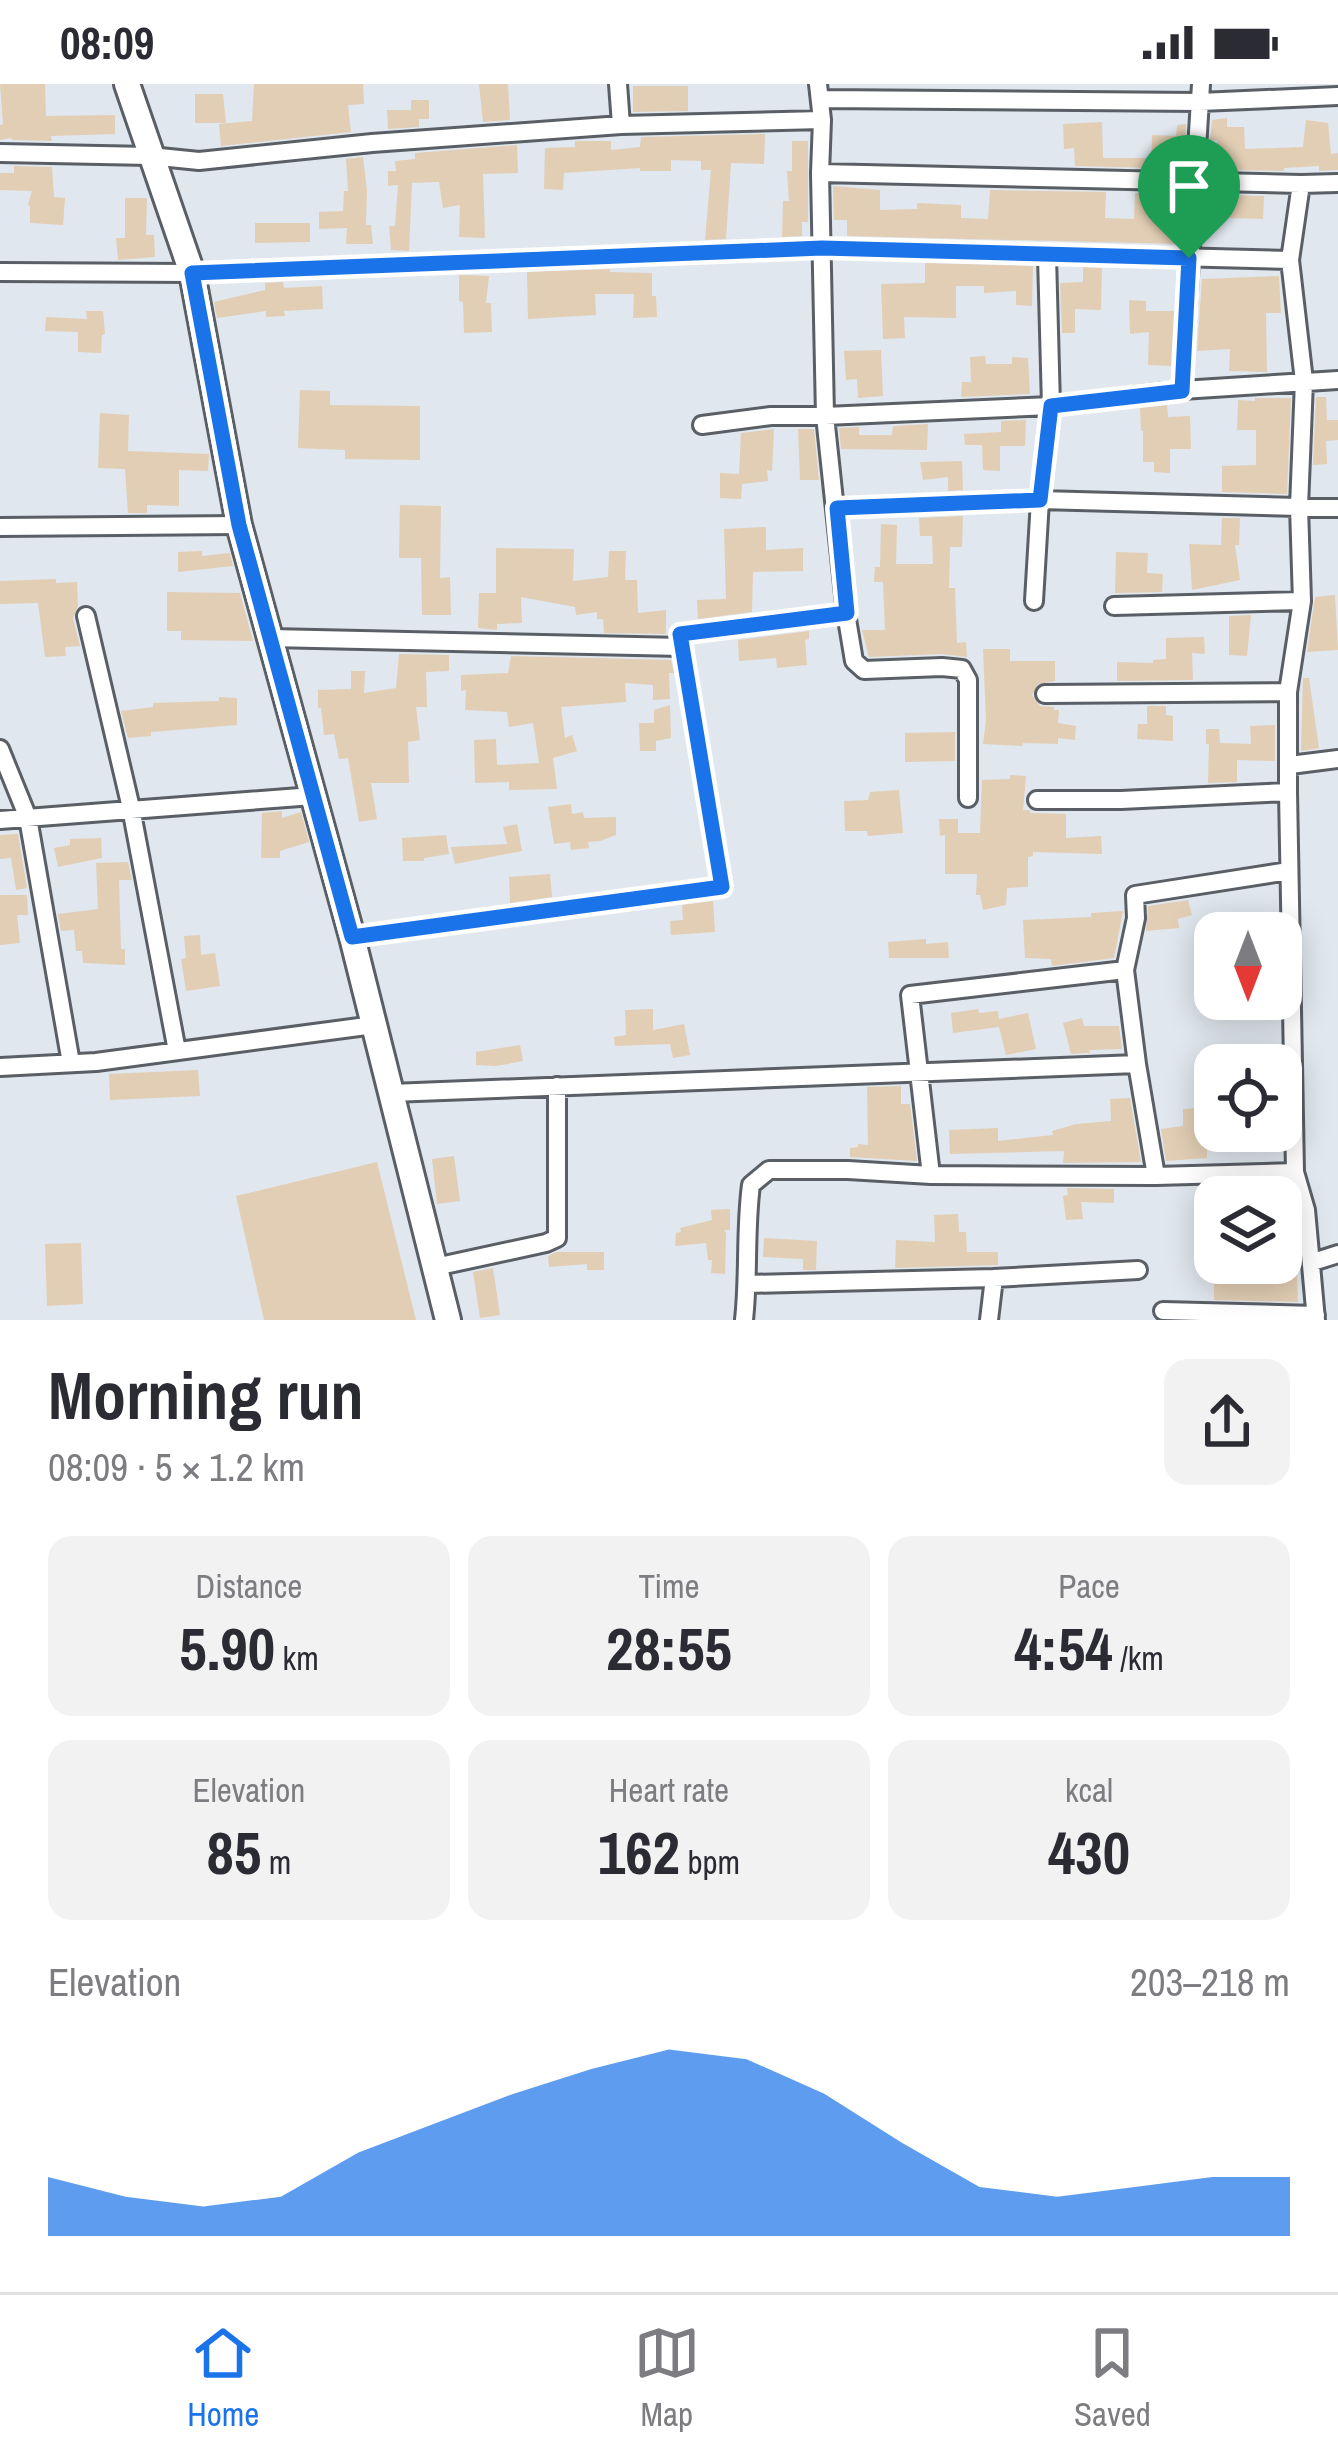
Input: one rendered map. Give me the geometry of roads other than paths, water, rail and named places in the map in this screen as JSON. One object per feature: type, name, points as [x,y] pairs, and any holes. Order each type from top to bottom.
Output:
[{"type":"street","points":[[127,84],[192,273],[239,525],[352,937],[448,1320]]},
{"type":"street","points":[[618,84],[621,124]]},
{"type":"street","points":[[968,798],[968,680],[962,669],[864,670],[854,661],[825,416],[819,92],[1338,96]]},
{"type":"street","points":[[1182,391],[1201,93]]},
{"type":"street","points":[[0,153],[199,160],[621,124],[822,120]]},
{"type":"street","points":[[820,173],[1338,183]]},
{"type":"street","points":[[1162,1311],[1316,1318],[1306,1210],[1295,1172],[1289,871],[1288,692],[1302,601],[1299,507],[1304,381],[1290,260],[1301,184]]},
{"type":"street","points":[[0,272],[192,273],[822,248],[1290,260]]},
{"type":"street","points":[[1034,601],[1051,406],[1047,256]]},
{"type":"street","points":[[702,425],[771,416],[1051,406],[1338,380]]},
{"type":"street","points":[[837,508],[1040,500],[1338,508]]},
{"type":"street","points":[[0,527],[239,525]]},
{"type":"street","points":[[1114,606],[1302,601]]},
{"type":"street","points":[[352,937],[722,887],[680,634],[847,613]]},
{"type":"street","points":[[86,616],[131,808],[177,1051]]},
{"type":"street","points":[[270,638],[682,647]]},
{"type":"street","points":[[1045,694],[1288,692]]},
{"type":"street","points":[[0,749],[28,818],[71,1063]]},
{"type":"street","points":[[1290,765],[1338,759]]},
{"type":"street","points":[[1036,800],[1288,792]]},
{"type":"street","points":[[0,820],[313,796]]},
{"type":"street","points":[[1156,1176],[1125,970],[1136,918],[1135,895],[1289,871]]},
{"type":"street","points":[[931,1175],[910,995],[1125,970]]},
{"type":"street","points":[[0,1067],[71,1063],[374,1025]]},
{"type":"street","points":[[391,1093],[1137,1064]]},
{"type":"street","points":[[435,1267],[557,1238],[556,1087]]},
{"type":"street","points":[[744,1320],[751,1185],[770,1170],[1156,1176],[1295,1172]]},
{"type":"street","points":[[1313,1262],[1338,1254]]},
{"type":"street","points":[[748,1284],[1138,1270]]},
{"type":"street","points":[[989,1320],[994,1278]]}]
